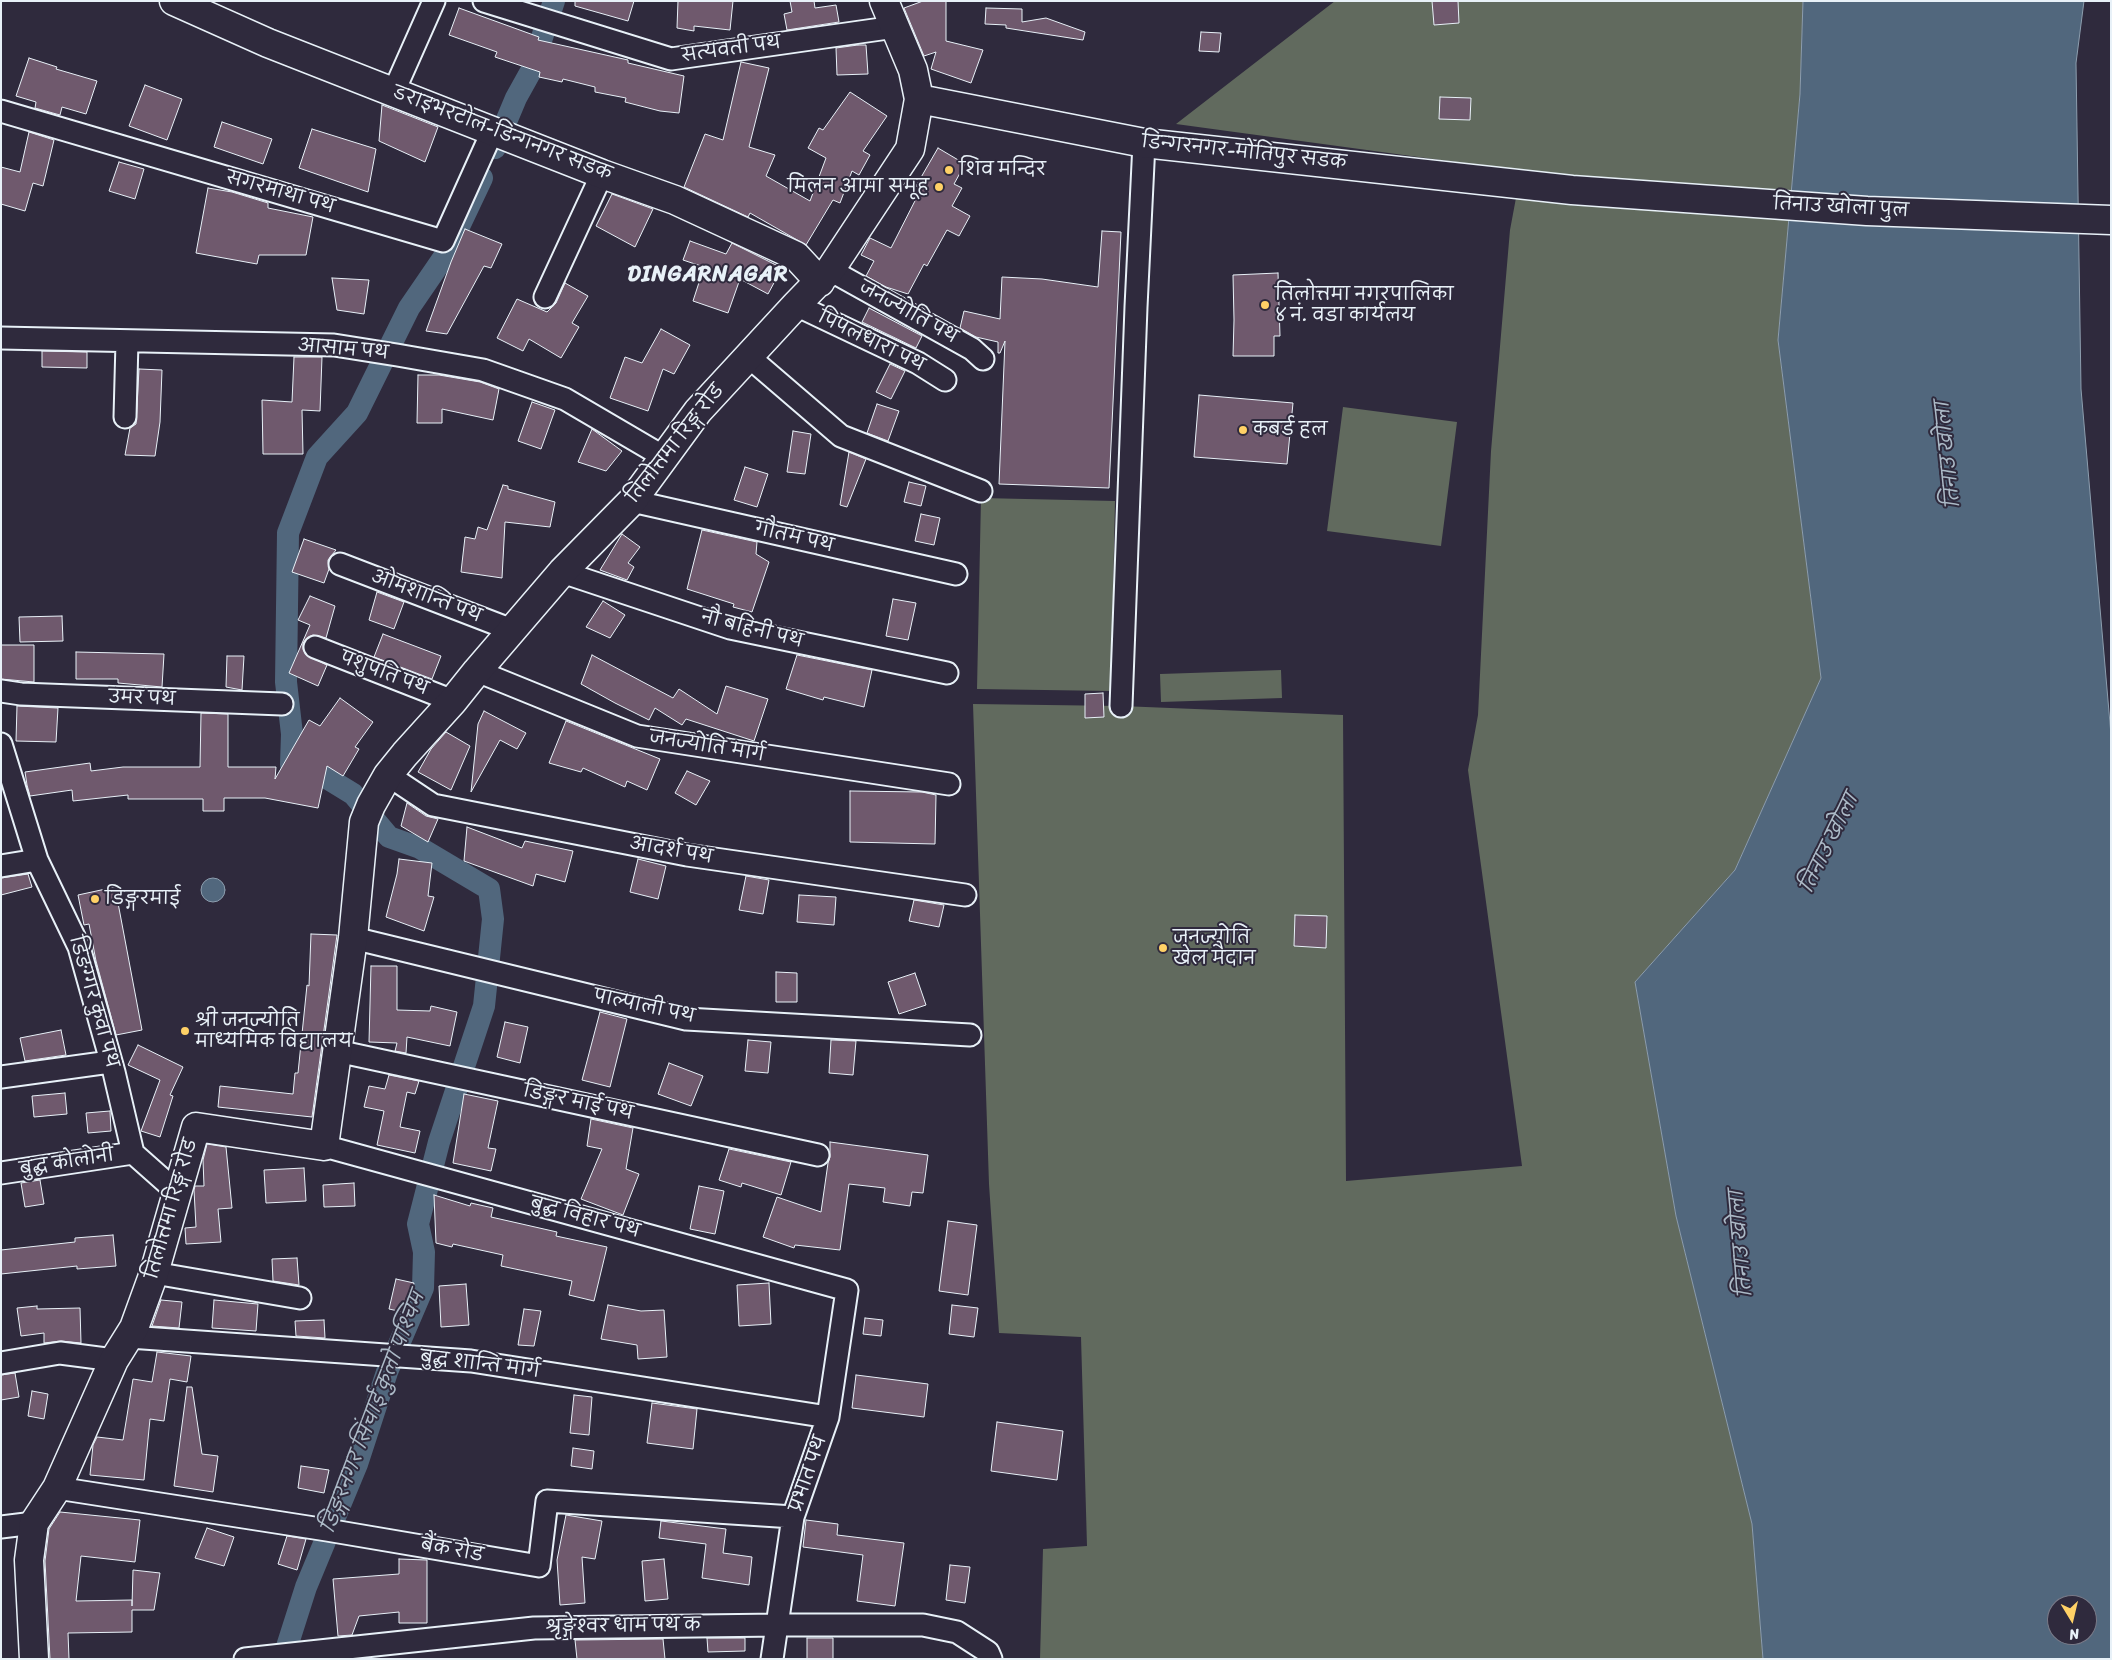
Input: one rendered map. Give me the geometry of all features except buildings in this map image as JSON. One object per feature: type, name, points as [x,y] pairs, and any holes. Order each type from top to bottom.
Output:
[{"type":"street","name":"डराइभरटोल-डिन्गनगर सडक","points":[[174,1],[268,43],[602,174],[675,200],[796,256],[825,276]]},
{"type":"street","points":[[394,91],[434,1]]},
{"type":"street","name":"सत्यवती पथ","points":[[484,1],[671,59],[895,27]]},
{"type":"street","name":"तिलोत्तमा रिङ्ग रोड","points":[[34,1659],[29,1560],[34,1523],[57,1488],[114,1360],[129,1337],[154,1273],[196,1127],[324,1146],[353,938],[367,814],[388,775],[405,754],[453,701],[562,572],[632,501],[698,411],[796,304],[825,276],[910,149],[919,99],[913,70],[884,1]]},
{"type":"street","name":"डिन्गरनगर-मोतिपुर सडक","points":[[919,99],[1144,143],[1572,190]]},
{"type":"street","name":"सगरमाथा पथ","points":[[1,111],[443,241],[500,134]]},
{"type":"street","points":[[1121,706],[1144,143]]},
{"type":"street","points":[[544,297],[602,174]]},
{"type":"street","name":"तिनाउ खोला पुल","points":[[1572,190],[1867,211],[2111,220]]},
{"type":"street","name":"जनज्योति पथ","points":[[825,276],[972,349],[983,359]]},
{"type":"street","name":"पिपलधारा पथ","points":[[796,304],[918,363],[945,380]]},
{"type":"street","name":"आसाम पथ","points":[[1,338],[334,345],[483,370],[566,399],[664,457]]},
{"type":"street","points":[[125,417],[128,342]]},
{"type":"street","points":[[749,357],[841,436],[981,491]]},
{"type":"street","name":"गौतम पथ","points":[[632,501],[956,574]]},
{"type":"street","name":"ओमशान्ति पथ","points":[[340,564],[512,630]]},
{"type":"street","name":"नौ बहिनी पथ","points":[[562,572],[730,628],[947,673]]},
{"type":"street","name":"पशुपति पथ","points":[[315,647],[453,701]]},
{"type":"street","name":"जनज्योति मार्ग","points":[[477,671],[637,736],[948,784]]},
{"type":"street","name":"उमर पथ","points":[[1,691],[21,694],[282,704]]},
{"type":"street","name":"डिङग्गर कुवा पथ","points":[[1,744],[37,860],[80,947],[133,1153]]},
{"type":"street","name":"आदर्श पथ","points":[[388,775],[432,805],[687,855],[965,895]]},
{"type":"street","points":[[1,866],[37,860]]},
{"type":"street","name":"पाल्पाली पथ","points":[[353,938],[686,1019],[970,1035]]},
{"type":"street","name":"डिङ्गर माई पथ","points":[[337,1051],[818,1155]]},
{"type":"street","points":[[1,1077],[110,1062]]},
{"type":"street","name":"बुद्ध विहार पथ","points":[[324,1146],[847,1290]]},
{"type":"street","points":[[133,1153],[177,1192]]},
{"type":"street","name":"बुद्ध कोलोनी","points":[[1,1173],[133,1153]]},
{"type":"street","points":[[154,1273],[300,1298]]},
{"type":"street","name":"प्रभात पथ","points":[[772,1659],[793,1517],[828,1418],[847,1290]]},
{"type":"street","name":"बुद्ध शान्ति मार्ग","points":[[129,1337],[471,1361],[828,1418]]},
{"type":"street","points":[[1,1363],[60,1353],[114,1360]]},
{"type":"street","name":"बैंक रोड","points":[[57,1488],[539,1566],[547,1501],[793,1517]]},
{"type":"street","points":[[1,1527],[34,1523]]},
{"type":"street","name":"श्रृङ्गेश्वर धाम पथ क","points":[[245,1659],[534,1628],[778,1625],[923,1625],[957,1632],[988,1652],[991,1659]]},
{"type":"green space","points":[[1335,1],[1803,1],[1800,94],[1778,340],[1821,678],[1735,870],[1635,982],[1676,1216],[1752,1524],[1763,1659],[1040,1659],[1043,1549],[1087,1546],[1081,1337],[999,1333],[989,1184],[973,704],[1121,706],[1343,715],[1346,1181],[1522,1166],[1468,770],[1478,715],[1491,451],[1510,230],[1521,171],[1176,124]]},
{"type":"green space","points":[[1343,407],[1457,422],[1441,546],[1327,531]]},
{"type":"green space","points":[[981,498],[1115,501],[1111,691],[977,689]]},
{"type":"green space","points":[[1281,670],[1282,698],[1161,702],[1160,674]]},
{"type":"water","name":"तिनाउ खोला","points":[[1803,1],[2084,1],[2076,63],[2081,389],[2111,735],[2111,1659],[1763,1659],[1752,1524],[1676,1216],[1635,982],[1735,870],[1821,678],[1778,340],[1800,94]]},
{"type":"water","points":[[208,878],[218,878],[225,885],[225,895],[218,902],[208,902],[201,895],[201,885]]},
{"type":"waterway","name":"डिङ्गरनगर सिंचाई कुलो पश्चिम","points":[[495,148],[516,98],[531,71],[554,1]]},
{"type":"waterway","name":"डिङ्गरनगर सिंचाई कुलो पश्चिम","points":[[283,1659],[306,1587],[357,1464],[387,1372],[423,1288],[424,1252],[418,1224],[439,1142],[484,1006],[493,919],[489,889],[420,848],[389,837],[353,794],[322,775],[291,765],[292,734],[286,682],[288,533],[317,457],[357,413],[409,308],[446,254],[482,178]]},
{"type":"place","name":"शिव मन्दिर","points":[[949,170]]},
{"type":"place","name":"मिलन आमा समूह","points":[[939,187]]},
{"type":"place","name":"तिलोत्तमा नगरपालिका ४ नं. वडा कार्यलय","points":[[1265,305]]},
{"type":"place","name":"कबर्ड हल","points":[[1243,430]]},
{"type":"place","name":"डिङ्गरमाई","points":[[95,899]]},
{"type":"place","name":"जनज्योति खेल मैदान","points":[[1163,948]]},
{"type":"place","name":"श्री जनज्योति माध्यमिक विद्यालय","points":[[185,1031]]},
{"type":"district","name":"DINGARNAGAR","points":[[708,275]]}]
